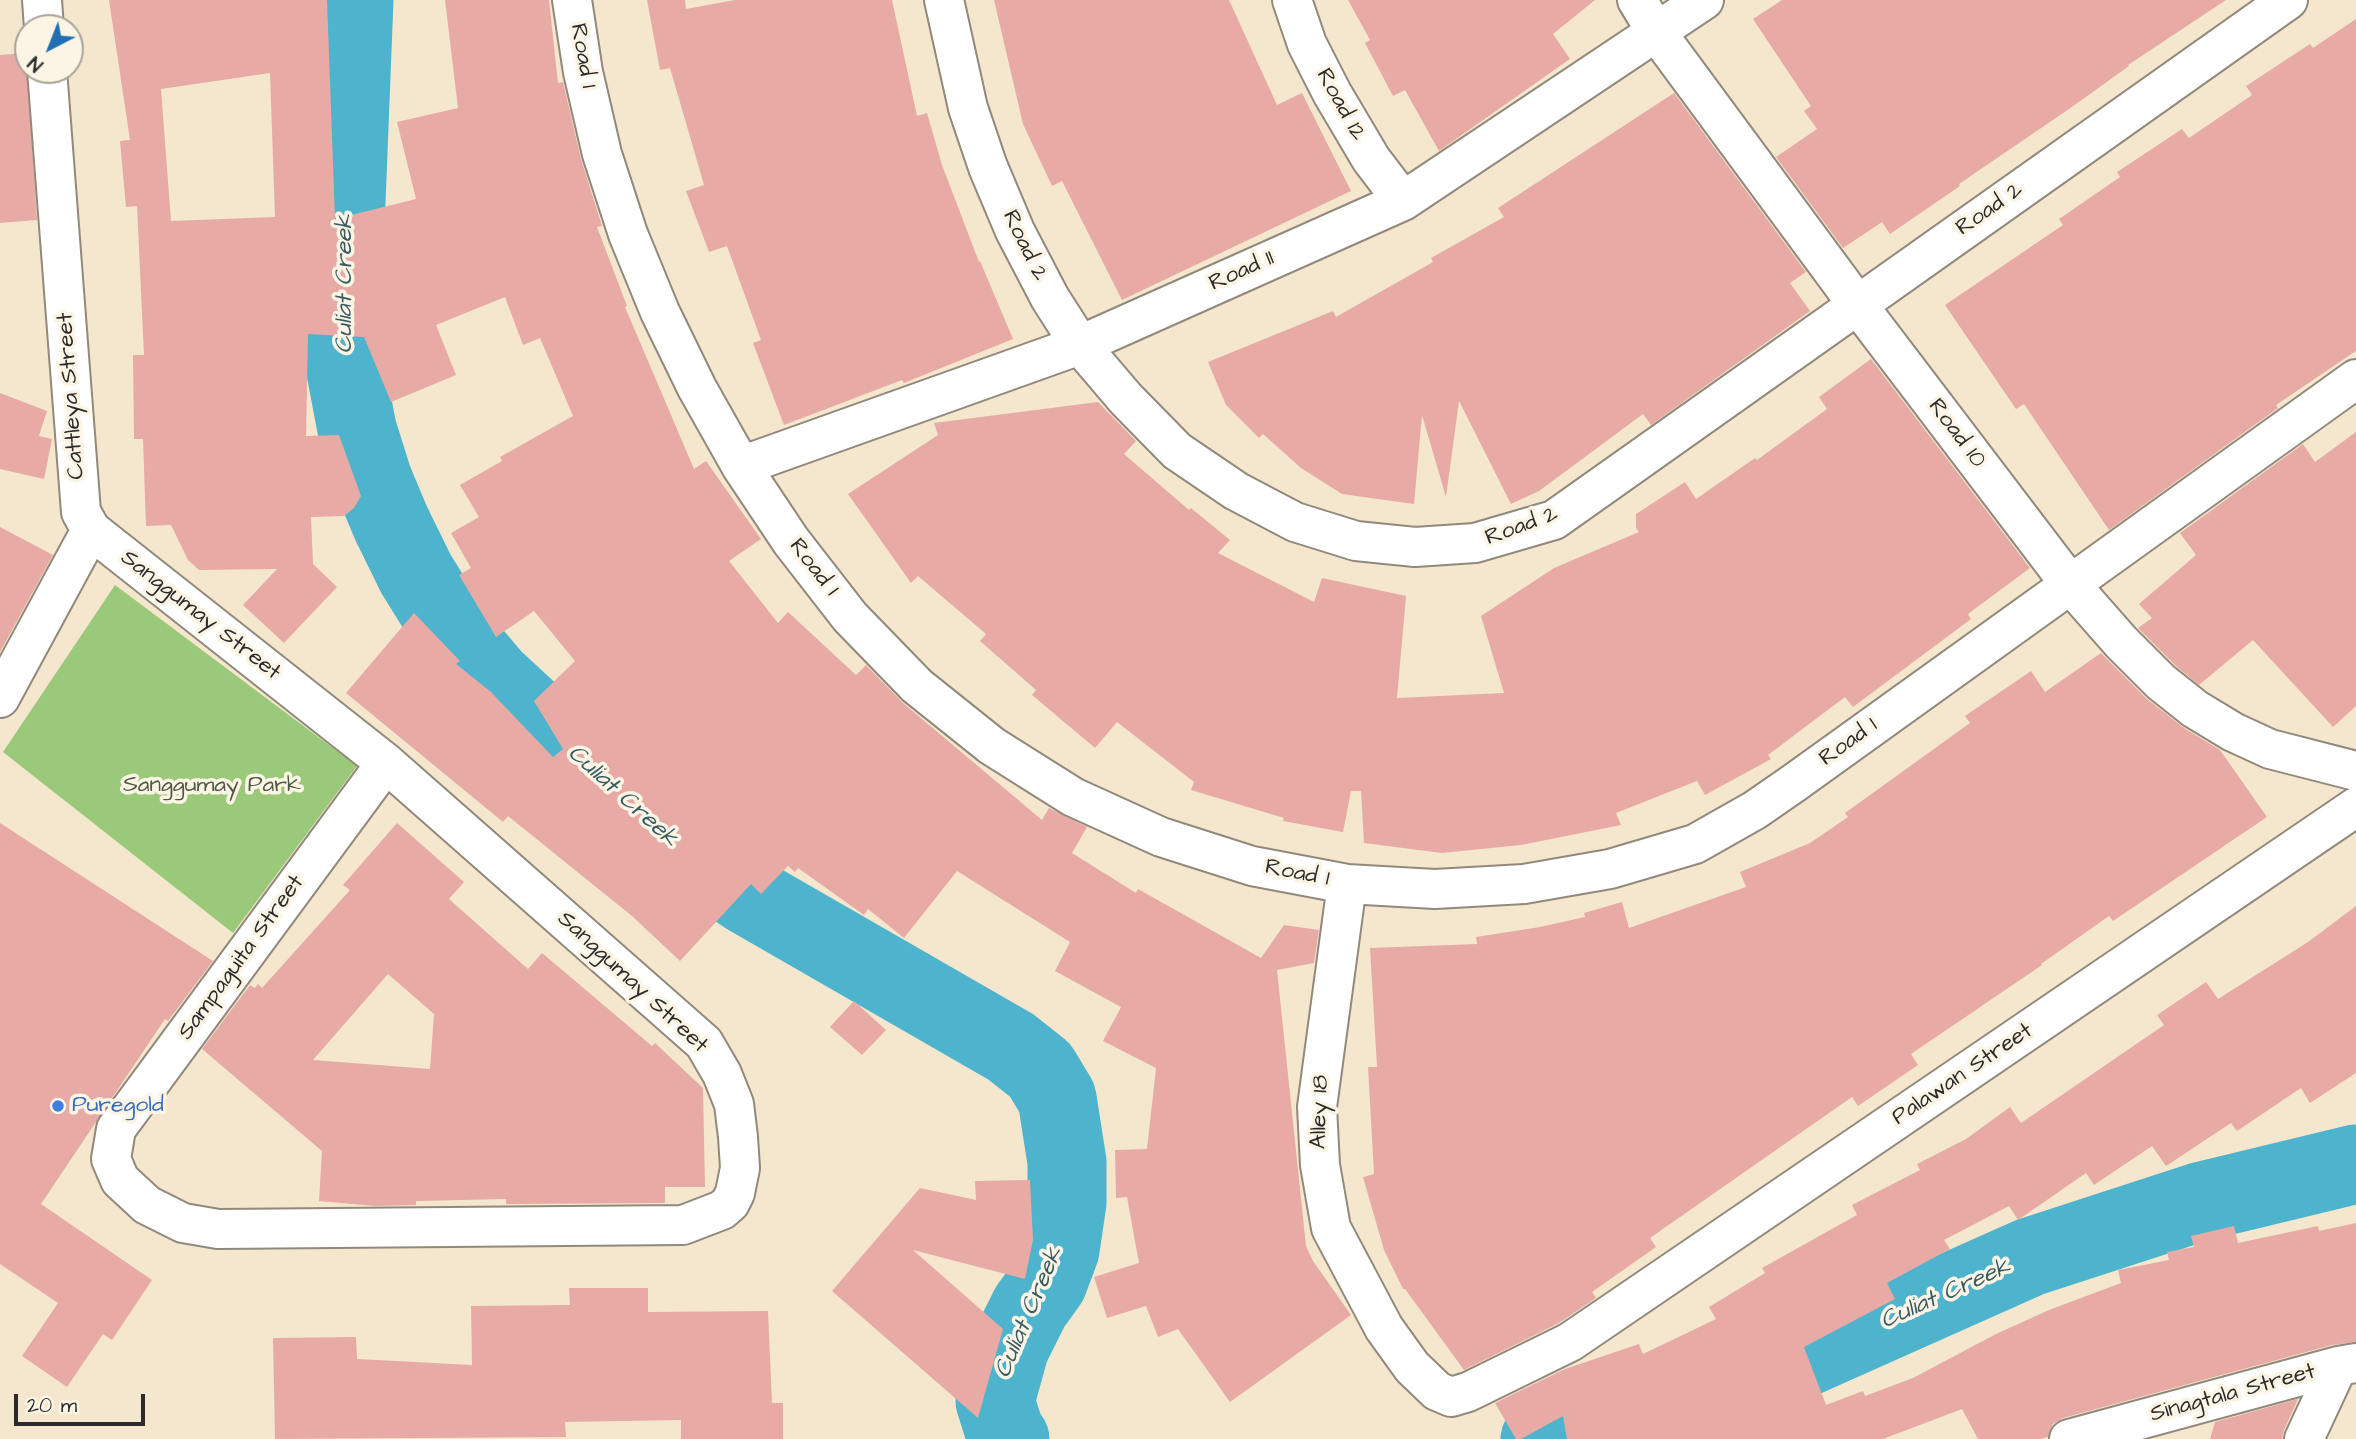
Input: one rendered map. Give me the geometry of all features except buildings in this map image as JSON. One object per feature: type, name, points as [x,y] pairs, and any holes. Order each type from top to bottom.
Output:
[{"type":"street","name":"Road 1","points":[[572,0],[583,72],[601,154],[628,234],[660,312],[741,466],[791,541],[850,617],[917,687],[992,746],[1073,797],[1161,837],[1252,866],[1347,884],[1435,889],[1524,884],[1610,869],[1695,844],[1755,810],[1794,783],[2356,379]]},
{"type":"street","name":"Road 2","points":[[944,0],[968,108],[988,167],[1015,231],[1050,298],[1080,345],[1126,399],[1177,451],[1236,491],[1295,522],[1356,541],[1415,547],[1475,543],[1554,520],[2288,0]]},
{"type":"street","name":"Road 12","points":[[1292,0],[1307,44],[1332,93],[1371,159],[1404,201]]},
{"type":"street","name":"Road 10","points":[[1637,0],[1657,33],[1857,304],[2070,584],[2121,642],[2195,709],[2233,732],[2270,749],[2356,771]]},
{"type":"street","name":"Road 11","points":[[741,466],[1080,345],[1404,201],[1704,0]]},
{"type":"street","name":"Cattleya Street","points":[[48,84],[81,512],[91,530]]},
{"type":"street","points":[[0,698],[91,530]]},
{"type":"street","name":"Sanggumay Street","points":[[91,530],[386,764],[704,1043],[722,1074],[734,1104],[740,1168],[730,1203],[722,1210],[683,1225],[218,1229],[183,1223],[147,1205],[120,1180],[111,1159]]},
{"type":"street","name":"Sampaguita Street","points":[[111,1159],[116,1129],[386,764]]},
{"type":"street","name":"Palawan Street","points":[[1384,1328],[1412,1367],[1437,1391],[1451,1397],[1468,1392],[1570,1342],[2356,807]]},
{"type":"street","name":"Alley 18","points":[[1347,884],[1317,1107],[1320,1165],[1331,1228],[1384,1328]]},
{"type":"street","points":[[2304,1439],[2347,1364]]},
{"type":"street","name":"Sinagtala Street","points":[[2069,1439],[2347,1364]]},
{"type":"green space","name":"Sanggumay Park","points":[[115,585],[357,766],[233,933],[3,752]]},
{"type":"waterway","name":"Culiat Creek","points":[[354,0],[342,304],[345,366],[357,429],[373,480],[416,574],[449,627],[493,679],[671,844],[747,895],[1011,1047],[1040,1070],[1057,1098],[1067,1162],[1067,1202],[1060,1250],[1048,1282],[1030,1307],[1010,1347],[995,1401],[1005,1433],[1010,1439]]},
{"type":"waterway","name":"Culiat Creek","points":[[1540,1439],[1648,1410],[1772,1372],[2030,1257],[2199,1202],[2356,1164]]},
{"type":"place","name":"Puregold","points":[[58,1106]]}]
